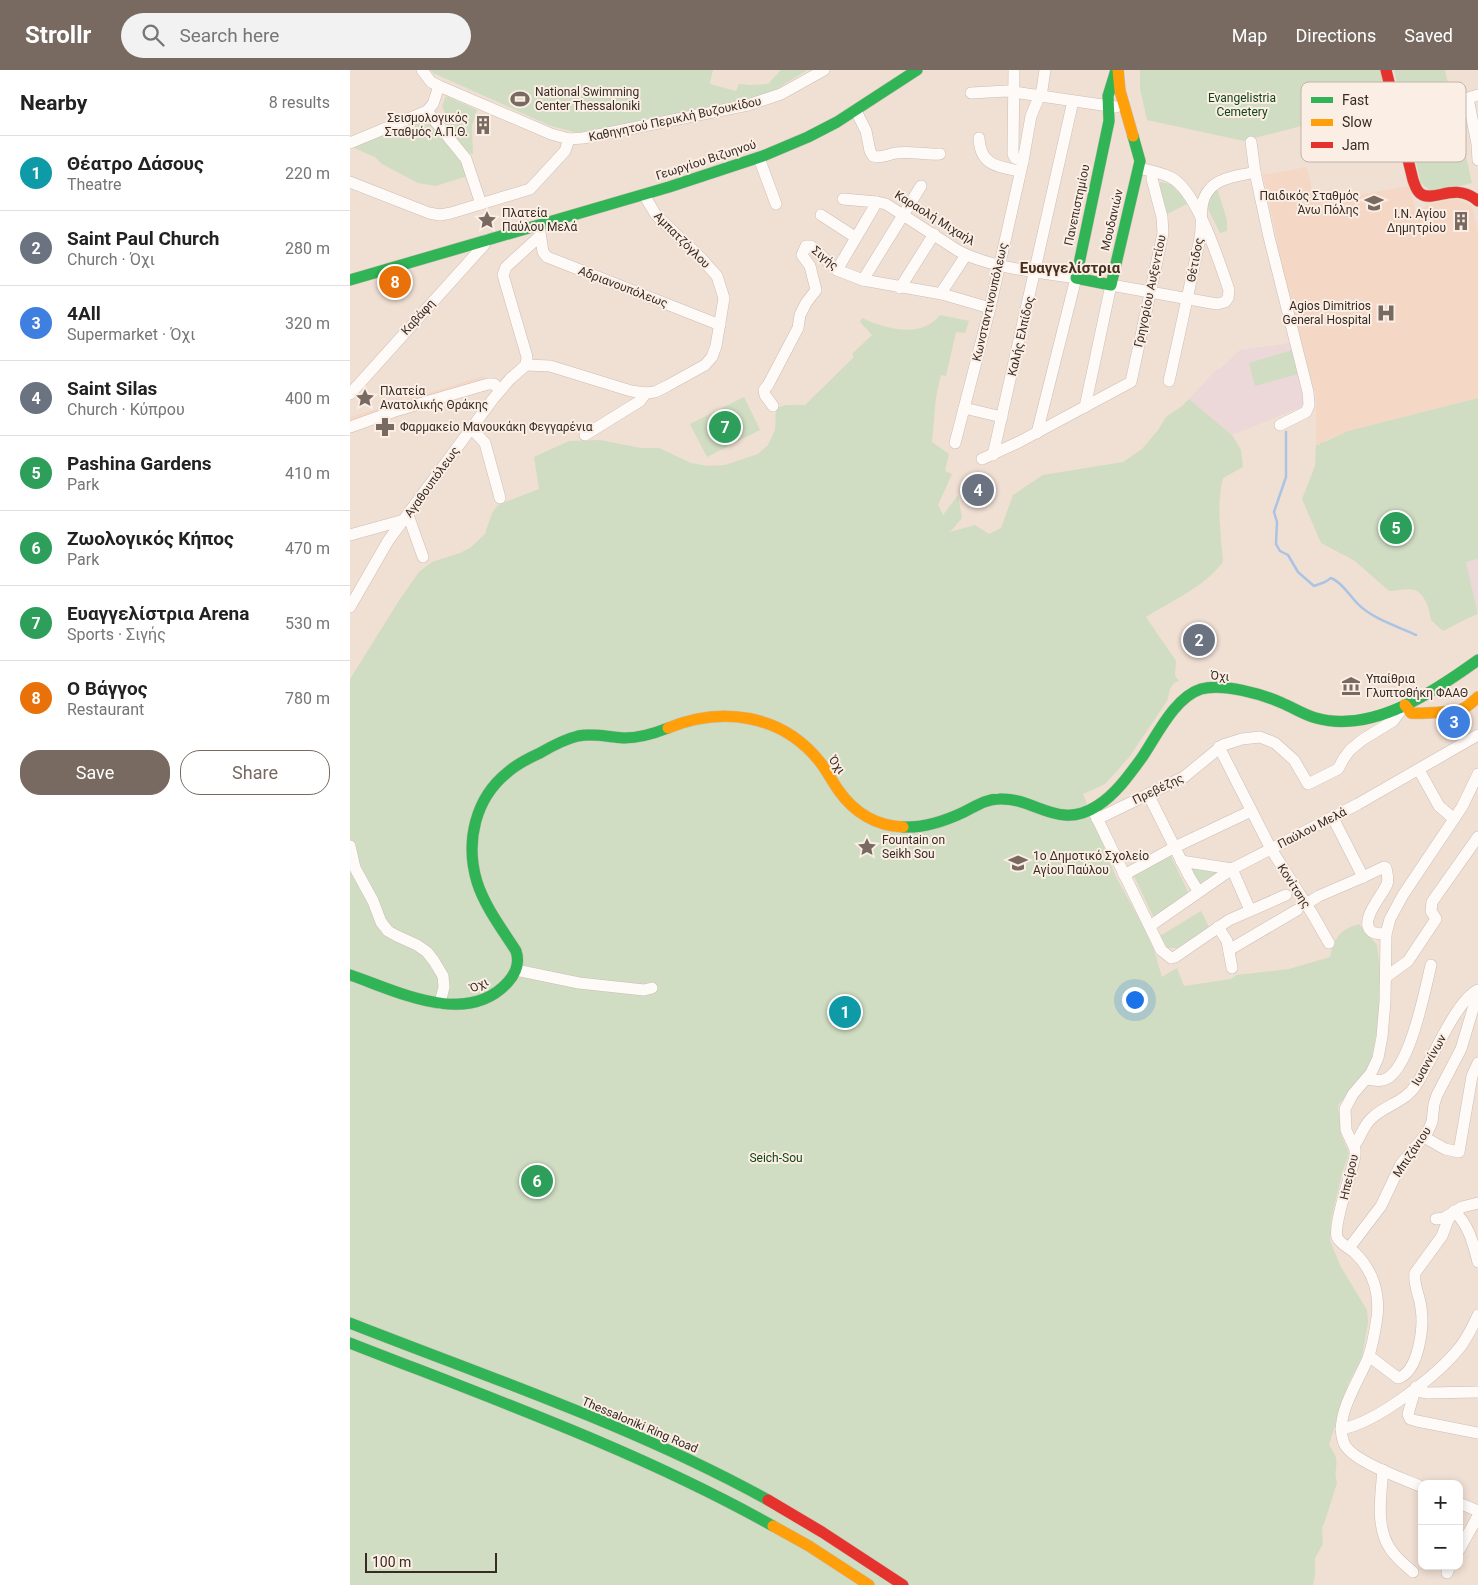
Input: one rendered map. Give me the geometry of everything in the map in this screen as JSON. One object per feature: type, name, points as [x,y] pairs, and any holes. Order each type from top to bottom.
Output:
[{"type":"main road","name":"Γεωργίου Βιζυηνού","points":[[445,251],[486,240],[540,231],[759,158],[812,136],[832,125],[917,70]]},
{"type":"main road","name":"Πανεπιστημίου","points":[[1076,278],[1109,121],[1110,89],[1117,70]]},
{"type":"main road","name":"Μουδανιών","points":[[1111,285],[1140,157],[1120,91],[1117,70]]},
{"type":"main road","points":[[1409,162],[1413,180],[1418,191],[1423,195],[1466,192],[1478,201]]},
{"type":"main road","points":[[350,280],[445,251]]},
{"type":"main road","name":"Καραολή Μιχαήλ","points":[[1076,278],[1111,285]]},
{"type":"main road","name":"Όχι","points":[[350,974],[406,994],[440,1003],[463,1005],[482,1001],[502,988],[516,970],[517,954],[484,900],[476,878],[472,853],[476,816],[490,789],[506,772],[532,756],[577,736],[598,735],[620,739],[632,738],[651,734],[696,718],[733,716],[754,720],[785,732],[803,745],[819,762],[839,792],[851,805],[868,818],[880,823],[913,827],[930,824],[996,799],[1015,801],[1062,816],[1077,814],[1093,808],[1109,796],[1133,771],[1177,706],[1190,695],[1202,689],[1219,688],[1261,696],[1276,700],[1310,717],[1333,721],[1353,721],[1405,705],[1446,683],[1478,660]]},
{"type":"main road","points":[[1446,683],[1440,698],[1442,705],[1448,711]]},
{"type":"main road","points":[[1405,705],[1414,714],[1461,711],[1477,703]]},
{"type":"main road","name":"Thessaloniki Ring Road","points":[[350,1324],[589,1417],[681,1457],[784,1510],[852,1551],[903,1585]]},
{"type":"main road","points":[[350,1343],[554,1424],[681,1479],[736,1506],[807,1545],[869,1585]]},
{"type":"street","points":[[350,143],[427,111],[433,104],[439,86],[431,82],[422,70]]},
{"type":"street","name":"Καθηγητού Περικλή Βυζουκίδου","points":[[439,86],[551,134],[569,139],[609,134],[764,101],[796,87],[824,70]]},
{"type":"street","points":[[1014,70],[1013,154],[1021,166]]},
{"type":"street","name":"Κωνσταντινουπόλεως","points":[[955,443],[1000,265],[1031,113],[1039,95],[1045,70]]},
{"type":"street","points":[[971,93],[1013,92],[1125,108]]},
{"type":"street","points":[[1473,97],[1478,160]]},
{"type":"street","name":"Καλής Ελπίδος","points":[[1037,433],[988,457],[1002,417],[1073,101]]},
{"type":"street","points":[[427,111],[466,159],[481,204]]},
{"type":"street","points":[[856,111],[866,131],[870,151],[873,156],[878,158],[900,153],[940,154]]},
{"type":"street","points":[[980,138],[983,154],[989,162],[1000,167],[1021,166]]},
{"type":"street","points":[[350,182],[429,212],[451,213],[525,192],[532,188],[565,151],[569,139]]},
{"type":"street","points":[[1250,142],[1279,282],[1305,374],[1309,396],[1309,405],[1306,412],[1280,425]]},
{"type":"street","points":[[759,158],[776,204]]},
{"type":"street","points":[[1139,168],[1169,176],[1178,182],[1190,198],[1202,220]]},
{"type":"street","name":"Γρηγορίου Αυξεντίου","points":[[1085,406],[1131,382],[1163,229],[1161,209],[1151,177],[1152,172]]},
{"type":"street","name":"Θέτιδος","points":[[1169,381],[1201,232],[1204,198],[1214,185],[1223,180],[1255,172]]},
{"type":"street","points":[[863,280],[921,186]]},
{"type":"street","name":"Αμπατζόγλου","points":[[586,435],[640,401],[646,393],[661,389],[705,365],[714,352],[724,298],[717,276],[652,211],[644,195]]},
{"type":"street","name":"Καραολή Μιχαήλ","points":[[843,199],[886,204],[966,255],[1000,265],[1076,278]]},
{"type":"street","points":[[837,270],[877,202]]},
{"type":"street","points":[[822,215],[855,237]]},
{"type":"street","name":"Καραολή Μιχαήλ","points":[[1111,285],[1219,304],[1223,303],[1228,299],[1229,291],[1202,220]]},
{"type":"street","points":[[540,231],[506,267],[503,275],[527,357],[526,366],[550,366],[631,391],[646,393]]},
{"type":"street","name":"Αδριανουπόλεως","points":[[540,231],[544,252],[552,260],[720,325]]},
{"type":"street","points":[[900,288],[934,234]]},
{"type":"street","name":"Καβάφη","points":[[350,394],[484,245],[486,240]]},
{"type":"street","name":"Σιγής","points":[[773,406],[765,395],[764,390],[798,328],[800,315],[806,303],[816,290],[810,266],[802,255],[804,248],[808,245],[837,270],[863,280],[942,294],[990,308]]},
{"type":"street","points":[[445,251],[458,260],[458,273]]},
{"type":"street","points":[[942,294],[966,255]]},
{"type":"street","name":"Πανεπιστημίου","points":[[1037,433],[1076,278]]},
{"type":"street","name":"Μουδανιών","points":[[1085,406],[1111,285]]},
{"type":"street","name":"Αγαθουπόλεως","points":[[350,607],[383,549],[406,517],[500,390],[514,375],[526,366]]},
{"type":"street","points":[[350,426],[488,384],[494,384],[500,390]]},
{"type":"street","points":[[1037,433],[1085,406]]},
{"type":"street","points":[[964,408],[1002,417]]},
{"type":"street","points":[[471,428],[485,443],[500,498]]},
{"type":"street","points":[[350,535],[406,517],[423,557]]},
{"type":"street","name":"Πρεβέζης","points":[[1098,819],[1190,773],[1219,747],[1242,738],[1260,737],[1270,740],[1281,747],[1294,760],[1308,784],[1338,770],[1350,750],[1362,740],[1393,721],[1405,705]]},
{"type":"street","name":"Παύλου Μελά","points":[[1150,926],[1232,868],[1333,818],[1478,735]]},
{"type":"street","name":"Κονίτσης","points":[[1219,747],[1301,907],[1328,943]]},
{"type":"street","points":[[1419,770],[1439,806],[1454,818]]},
{"type":"street","name":"Ηπείρου","points":[[1383,1470],[1356,1456],[1346,1448],[1342,1440],[1342,1429],[1350,1397],[1368,1356],[1377,1317],[1377,1291],[1366,1266],[1338,1239],[1340,1211],[1355,1156],[1354,1146],[1346,1130],[1345,1110],[1352,1094],[1375,1068],[1380,1049],[1386,977],[1386,934],[1390,919],[1396,906],[1464,803],[1478,774]]},
{"type":"street","points":[[1148,794],[1198,891]]},
{"type":"street","points":[[1093,808],[1162,952],[1171,958],[1218,927],[1250,910],[1286,895]]},
{"type":"street","points":[[1124,875],[1175,847],[1251,810]]},
{"type":"street","points":[[1333,818],[1364,878]]},
{"type":"street","points":[[1386,977],[1408,961],[1436,919],[1431,911],[1432,902],[1478,837]]},
{"type":"street","points":[[350,846],[355,868],[373,901],[381,922],[388,931],[427,952],[443,976],[444,987],[440,1003]]},
{"type":"street","points":[[1181,861],[1232,868],[1250,910]]},
{"type":"street","points":[[1229,950],[1315,898],[1364,878],[1382,868],[1385,868],[1387,883],[1370,913],[1368,923],[1371,931],[1386,934]]},
{"type":"street","points":[[1218,927],[1227,941],[1232,968]]},
{"type":"street","points":[[1367,1079],[1378,1081],[1387,1079],[1398,1068],[1416,1027],[1431,965]]},
{"type":"street","points":[[516,970],[579,983],[644,990],[652,988]]},
{"type":"street","name":"Μπιζάνιου","points":[[1349,1248],[1381,1206],[1400,1166],[1424,1137],[1432,1122],[1437,1095],[1461,1049],[1478,991]]},
{"type":"street","name":"Ιωαννίνων","points":[[1354,1146],[1365,1126],[1372,1118],[1403,1099],[1412,1090],[1457,1013],[1467,998],[1478,991]]},
{"type":"street","points":[[1424,1137],[1445,1148],[1459,1152],[1472,1076],[1478,1063]]},
{"type":"street","points":[[1436,1219],[1444,1218],[1466,1205],[1478,1203]]},
{"type":"street","points":[[1454,1211],[1467,1228],[1478,1262]]},
{"type":"street","points":[[1368,1356],[1399,1378],[1411,1365],[1419,1346],[1422,1326],[1421,1307],[1415,1274],[1440,1238],[1454,1211]]},
{"type":"street","points":[[1342,1429],[1369,1420],[1395,1403],[1440,1368],[1467,1338],[1478,1315]]},
{"type":"street","points":[[1416,1387],[1422,1392],[1428,1393],[1478,1392]]},
{"type":"street","points":[[1416,1387],[1408,1412],[1410,1419],[1433,1425],[1478,1432]]},
{"type":"street","points":[[1413,1572],[1395,1556],[1388,1547],[1384,1536],[1381,1504],[1383,1470],[1418,1485]]},
{"type":"street","points":[[1463,1505],[1478,1511]]},
{"type":"street","points":[[1463,1543],[1478,1516]]},
{"type":"shaded area","name":"Agios Dimitrios General Hospital","points":[[1307,167],[1315,203],[1409,186],[1416,211],[1447,200],[1458,199],[1472,206],[1478,234],[1478,398],[1348,431],[1328,439],[1320,445],[1316,445],[1316,395],[1275,245],[1278,244],[1263,175]]},
{"type":"shaded area","points":[[1291,343],[1304,406],[1232,435],[1189,399],[1217,369],[1219,370],[1240,350]]},
{"type":"shaded area","points":[[484,376],[488,388],[362,428],[350,434],[350,417]]},
{"type":"shaded area","points":[[1478,559],[1478,612],[1466,562]]},
{"type":"green space","points":[[431,70],[713,70],[710,84],[736,91],[739,84],[768,84],[781,70],[807,70],[772,92],[756,97],[583,133],[551,126],[433,73]]},
{"type":"green space","name":"Evangelistria Cemetery","points":[[1140,70],[1380,70],[1383,82],[1301,82],[1301,126],[1244,141],[1147,120],[1140,89]]},
{"type":"green space","points":[[1394,70],[1445,70],[1448,82],[1397,82]]},
{"type":"green space","points":[[446,96],[477,110],[472,126],[473,154],[468,153],[441,121],[445,113],[442,106]]},
{"type":"green space","points":[[420,120],[427,120],[461,158],[467,176],[436,186],[418,183],[382,164],[375,157],[354,148],[357,144]]},
{"type":"green space","points":[[1466,157],[1472,183],[1433,193],[1421,183],[1416,162],[1466,162]]},
{"type":"green space","points":[[1160,182],[1171,184],[1189,203],[1167,214],[1159,188]]},
{"type":"green space","points":[[1217,188],[1227,220],[1227,231],[1220,233],[1207,207],[1207,198]]},
{"type":"green space","name":"Seich-Sou","points":[[940,315],[969,321],[965,333],[956,332],[946,376],[941,375],[936,397],[932,442],[949,454],[945,471],[952,474],[938,505],[943,515],[958,495],[962,518],[950,532],[975,525],[989,534],[1001,528],[1013,495],[1043,475],[1123,462],[1142,449],[1166,417],[1189,399],[1232,435],[1241,450],[1243,467],[1223,478],[1221,488],[1220,520],[1223,562],[1207,579],[1146,617],[1176,661],[1175,676],[1179,681],[1174,683],[1170,689],[1167,701],[1130,756],[1105,784],[1083,794],[1116,877],[1151,940],[1162,977],[1177,968],[1184,986],[1231,979],[1236,975],[1289,969],[1330,957],[1339,935],[1359,924],[1377,945],[1381,979],[1378,1023],[1370,1068],[1338,1105],[1341,1135],[1349,1153],[1331,1219],[1330,1241],[1341,1267],[1367,1310],[1368,1323],[1362,1357],[1348,1384],[1329,1445],[1335,1456],[1337,1483],[1322,1527],[1323,1544],[1315,1558],[1313,1585],[350,1585],[350,679],[419,572],[432,562],[470,548],[485,534],[492,513],[498,505],[539,489],[534,457],[569,441],[600,440],[641,448],[659,448],[691,463],[708,466],[725,465],[758,454],[768,445],[775,430],[776,408],[786,405],[805,405],[854,357],[852,354],[872,335],[860,322],[862,318],[882,326],[903,330],[923,327]]},
{"type":"green space","points":[[1292,350],[1298,374],[1255,386],[1249,363]]},
{"type":"green space","points":[[744,397],[760,430],[707,457],[690,424]]},
{"type":"green space","points":[[1478,398],[1478,559],[1466,562],[1478,614],[1443,631],[1431,620],[1426,602],[1418,592],[1408,589],[1389,591],[1355,561],[1321,543],[1302,499],[1315,466],[1316,445],[1320,445],[1320,443],[1348,431]]},
{"type":"green space","points":[[1170,854],[1188,892],[1154,918],[1133,874]]},
{"type":"green space","points":[[1189,865],[1219,871],[1199,884]]},
{"type":"green space","points":[[1201,911],[1209,927],[1177,948],[1168,948],[1160,936]]},
{"type":"waterway","points":[[1286,432],[1286,477],[1274,512],[1277,522],[1276,544],[1280,551],[1288,555],[1298,572],[1314,586],[1331,578],[1342,586],[1363,609],[1385,622],[1416,635]]},
{"type":"traffic: fast","points":[[350,280],[669,187],[763,156],[808,137],[837,122],[917,70]]},
{"type":"traffic: fast","points":[[1116,70],[1108,96],[1109,121],[1076,278],[1111,285],[1140,161],[1133,136]]},
{"type":"traffic: fast","points":[[903,827],[927,825],[942,821],[994,799],[1012,800],[1058,814],[1083,813],[1097,806],[1116,790],[1128,777],[1175,708],[1192,693],[1201,689],[1220,687],[1242,690],[1274,700],[1316,718],[1338,721],[1359,720],[1381,715],[1402,707],[1443,684],[1478,660]]},
{"type":"traffic: fast","points":[[350,975],[431,1002],[473,1003],[491,996],[511,979],[517,968],[518,960],[516,951],[484,900],[474,867],[472,852],[473,836],[481,808],[488,795],[497,783],[515,766],[568,739],[589,735],[635,737],[668,728]]},
{"type":"traffic: fast","points":[[350,1323],[615,1426],[667,1449],[768,1500]]},
{"type":"traffic: fast","points":[[350,1343],[565,1427],[670,1474],[773,1526]]},
{"type":"traffic: slow","points":[[1118,70],[1120,91],[1133,136]]},
{"type":"traffic: slow","points":[[1405,705],[1411,713],[1445,712],[1464,708],[1478,697]]},
{"type":"traffic: slow","points":[[668,728],[688,721],[730,716],[769,724],[788,733],[805,746],[820,762],[845,799],[859,811],[875,821],[903,827]]},
{"type":"traffic: slow","points":[[773,1526],[809,1546],[869,1585]]},
{"type":"traffic: jam","points":[[1386,70],[1389,82]]},
{"type":"traffic: jam","points":[[1409,162],[1416,188],[1421,194],[1432,196],[1453,192],[1469,195],[1478,201]]},
{"type":"traffic: jam","points":[[768,1500],[822,1532],[903,1585]]},
{"type":"place","name":"National Swimming Center Thessaloniki","points":[[520,99]]},
{"type":"place","name":"Σεισμολογικός Σταθμός Α.Π.Θ.","points":[[483,125]]},
{"type":"place","name":"Παιδικός Σταθμός Άνω Πόλης","points":[[1374,203]]},
{"type":"place","name":"Πλατεία Παύλου Μελά","points":[[487,220]]},
{"type":"place","name":"Ι.Ν. Αγίου Δημητρίου","points":[[1461,221]]},
{"type":"place","name":"Ο Βάγγος","points":[[395,282]]},
{"type":"place","name":"Agios Dimitrios General Hospital","points":[[1386,313]]},
{"type":"place","name":"Πλατεία Ανατολικής Θράκης","points":[[365,398]]},
{"type":"place","name":"Φαρμακείο Μανουκάκη Φεγγαρένια","points":[[385,427]]},
{"type":"place","name":"Ευαγγελίστρια Arena","points":[[725,427]]},
{"type":"place","name":"Saint Silas","points":[[978,490]]},
{"type":"place","name":"Pashina Gardens","points":[[1396,528]]},
{"type":"place","name":"Saint Paul Church","points":[[1199,640]]},
{"type":"place","name":"Υπαίθρια Γλυπτοθήκη ΦΑΑΘ","points":[[1351,686]]},
{"type":"place","name":"4All","points":[[1454,722]]},
{"type":"place","name":"Fountain on Seikh Sou","points":[[867,847]]},
{"type":"place","name":"1ο Δημοτικό Σχολείο Αγίου Παύλου","points":[[1018,863]]},
{"type":"place","name":"Θέατρο Δάσους","points":[[845,1012]]},
{"type":"place","name":"Ζωολογικός Κήπος","points":[[537,1181]]},
{"type":"district","name":"Ευαγγελίστρια","points":[[1070,268]]}]
